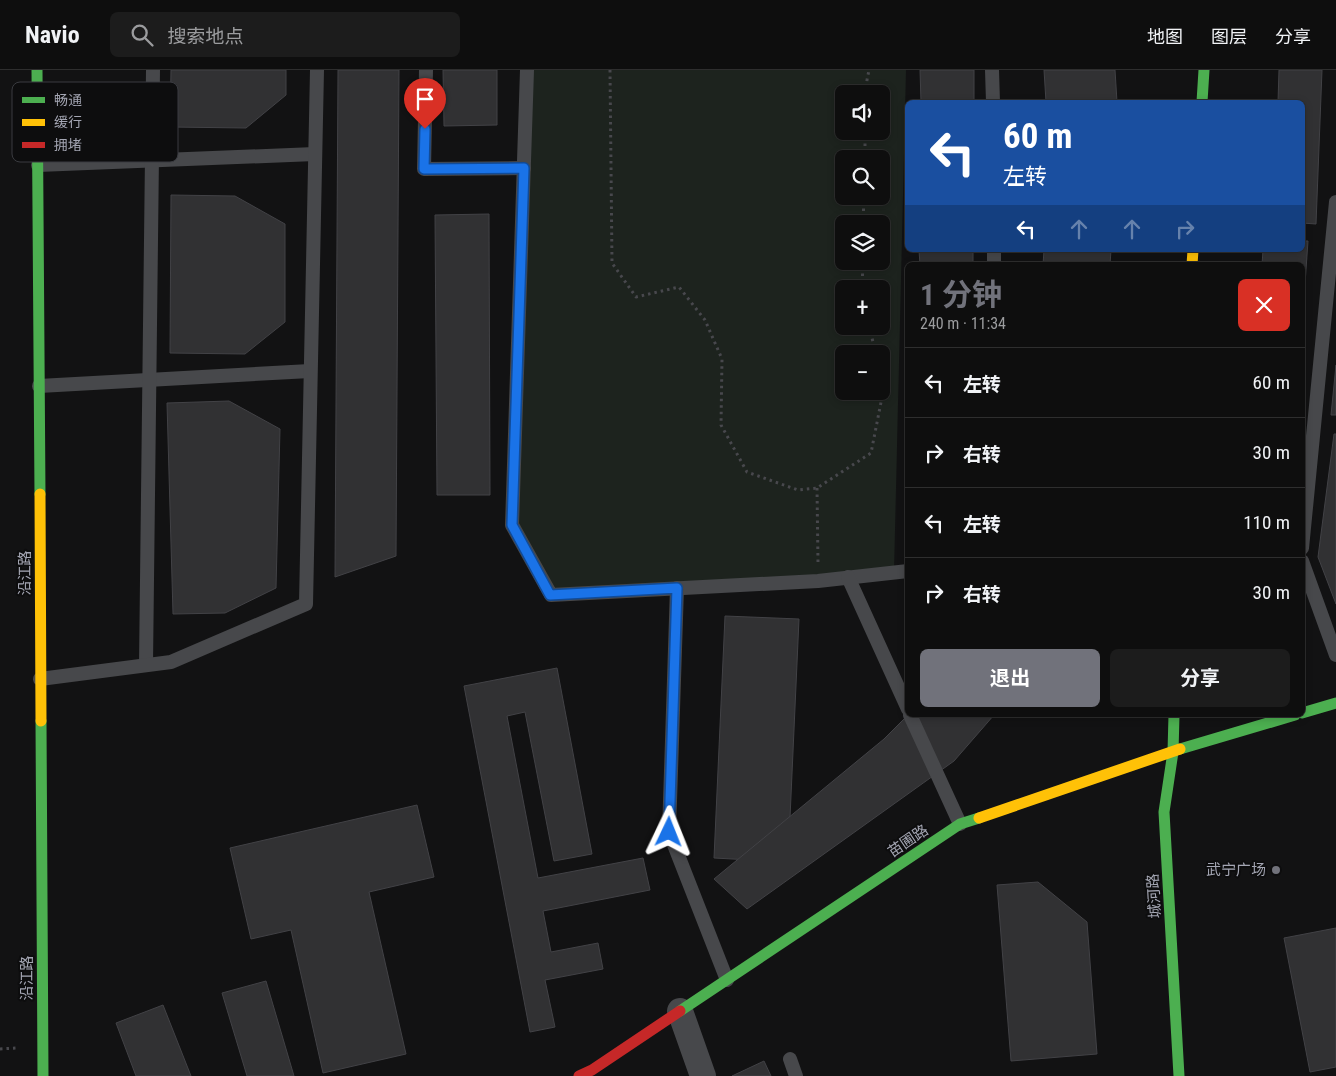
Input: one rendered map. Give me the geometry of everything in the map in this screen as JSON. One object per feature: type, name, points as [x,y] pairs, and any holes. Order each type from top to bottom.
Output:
[{"type":"main road","points":[[1202,100],[1204,70]]},
{"type":"main road","name":"沿江路","points":[[38,162],[43,1076]]},
{"type":"main road","points":[[1305,712],[1336,703]]},
{"type":"main road","name":"城河路","points":[[1174,717],[1173,752],[1164,812],[1179,1076]]},
{"type":"main road","name":"苗圃路","points":[[579,1076],[592,1070],[960,824],[1195,744],[1288,717]]},
{"type":"street","points":[[680,1011],[703,1076]]},
{"type":"lane","points":[[40,679],[171,662],[306,604],[317,70]]},
{"type":"lane","points":[[426,70],[424,169],[524,168]]},
{"type":"lane","points":[[527,70],[512,525],[550,595],[818,581],[905,571]]},
{"type":"lane","points":[[992,70],[993,100]]},
{"type":"lane","points":[[178,160],[315,154]]},
{"type":"lane","points":[[38,165],[124,162]]},
{"type":"lane","points":[[146,665],[152,162]]},
{"type":"lane","points":[[1305,517],[1336,202]]},
{"type":"lane","points":[[39,386],[310,371]]},
{"type":"lane","points":[[1305,569],[1336,655]]},
{"type":"lane","points":[[848,578],[905,702]]},
{"type":"lane","points":[[677,588],[669,832],[727,980]]},
{"type":"lane","points":[[911,717],[960,824]]},
{"type":"lane","points":[[790,1060],[796,1076]]},
{"type":"lane","points":[[1174,1076],[1179,1076]]},
{"type":"path","points":[[610,70],[612,263],[636,297],[679,287],[705,320],[722,359],[721,425],[746,472],[798,490],[817,488],[871,453],[881,400]]},
{"type":"path","points":[[866,85],[869,70]]},
{"type":"path","points":[[817,488],[818,581]]},
{"type":"shaded area","points":[[527,70],[906,70],[894,572],[551,595],[512,525]]},
{"type":"building","points":[[171,70],[286,70],[286,95],[246,128],[178,127],[178,82],[171,82]]},
{"type":"building","points":[[338,70],[399,70],[396,556],[335,577]]},
{"type":"building","points":[[443,70],[497,70],[497,125],[444,126]]},
{"type":"building","points":[[920,70],[974,70],[974,100],[921,100]]},
{"type":"building","points":[[1044,70],[1115,70],[1117,100],[1046,100]]},
{"type":"building","points":[[1279,70],[1322,70],[1316,224],[1305,223],[1305,100],[1278,100]]},
{"type":"building","points":[[171,195],[235,196],[285,224],[285,322],[245,354],[170,353]]},
{"type":"building","points":[[489,214],[490,495],[437,495],[435,215]]},
{"type":"building","points":[[1305,241],[1308,241],[1305,284],[1305,262],[1262,262],[1263,252],[1305,252]]},
{"type":"building","points":[[919,252],[973,252],[973,262],[920,262]]},
{"type":"building","points":[[1044,252],[1111,252],[1110,262],[1043,262]]},
{"type":"building","points":[[1336,365],[1336,415],[1331,415]]},
{"type":"building","points":[[229,401],[280,429],[276,588],[225,613],[173,614],[167,403]]},
{"type":"building","points":[[1334,434],[1336,434],[1336,604],[1318,557]]},
{"type":"building","points":[[725,616],[799,619],[788,862],[714,858]]},
{"type":"building","points":[[557,668],[592,854],[554,861],[525,712],[507,716],[538,878],[643,858],[650,890],[543,911],[551,952],[598,943],[603,969],[545,980],[555,1027],[530,1032],[464,686]]},
{"type":"building","points":[[906,717],[992,717],[954,761],[747,909],[714,879],[884,739]]},
{"type":"building","points":[[417,805],[434,877],[369,892],[406,1054],[323,1073],[291,930],[251,939],[230,848]]},
{"type":"building","points":[[1038,882],[1087,922],[1097,1054],[1011,1061],[997,885]]},
{"type":"building","points":[[1336,928],[1336,1067],[1310,1072],[1284,938]]},
{"type":"building","points":[[266,981],[294,1076],[247,1076],[222,993]]},
{"type":"building","points":[[163,1005],[191,1076],[136,1076],[116,1023]]},
{"type":"building","points":[[764,1061],[771,1076],[732,1076]]},
{"type":"traffic: fast","points":[[37,70],[37,82]]},
{"type":"traffic: fast","points":[[1202,100],[1204,70]]},
{"type":"traffic: fast","points":[[38,162],[40,494]]},
{"type":"traffic: fast","points":[[1305,712],[1336,703]]},
{"type":"traffic: fast","points":[[1174,717],[1173,752],[1164,812],[1179,1076]]},
{"type":"traffic: fast","points":[[1180,749],[1288,717]]},
{"type":"traffic: fast","points":[[41,721],[43,1076]]},
{"type":"traffic: fast","points":[[680,1011],[960,824],[979,818]]},
{"type":"traffic: slow","points":[[1192,262],[1193,252]]},
{"type":"traffic: slow","points":[[40,494],[41,721]]},
{"type":"traffic: slow","points":[[979,818],[1180,749]]},
{"type":"traffic: jam","points":[[579,1076],[592,1070],[680,1011]]},
{"type":"place","name":"武宁广场","points":[[1276,870]]},
{"type":"route","points":[[425,129],[424,169],[524,168],[512,525],[550,595],[677,588],[669,832]]}]
